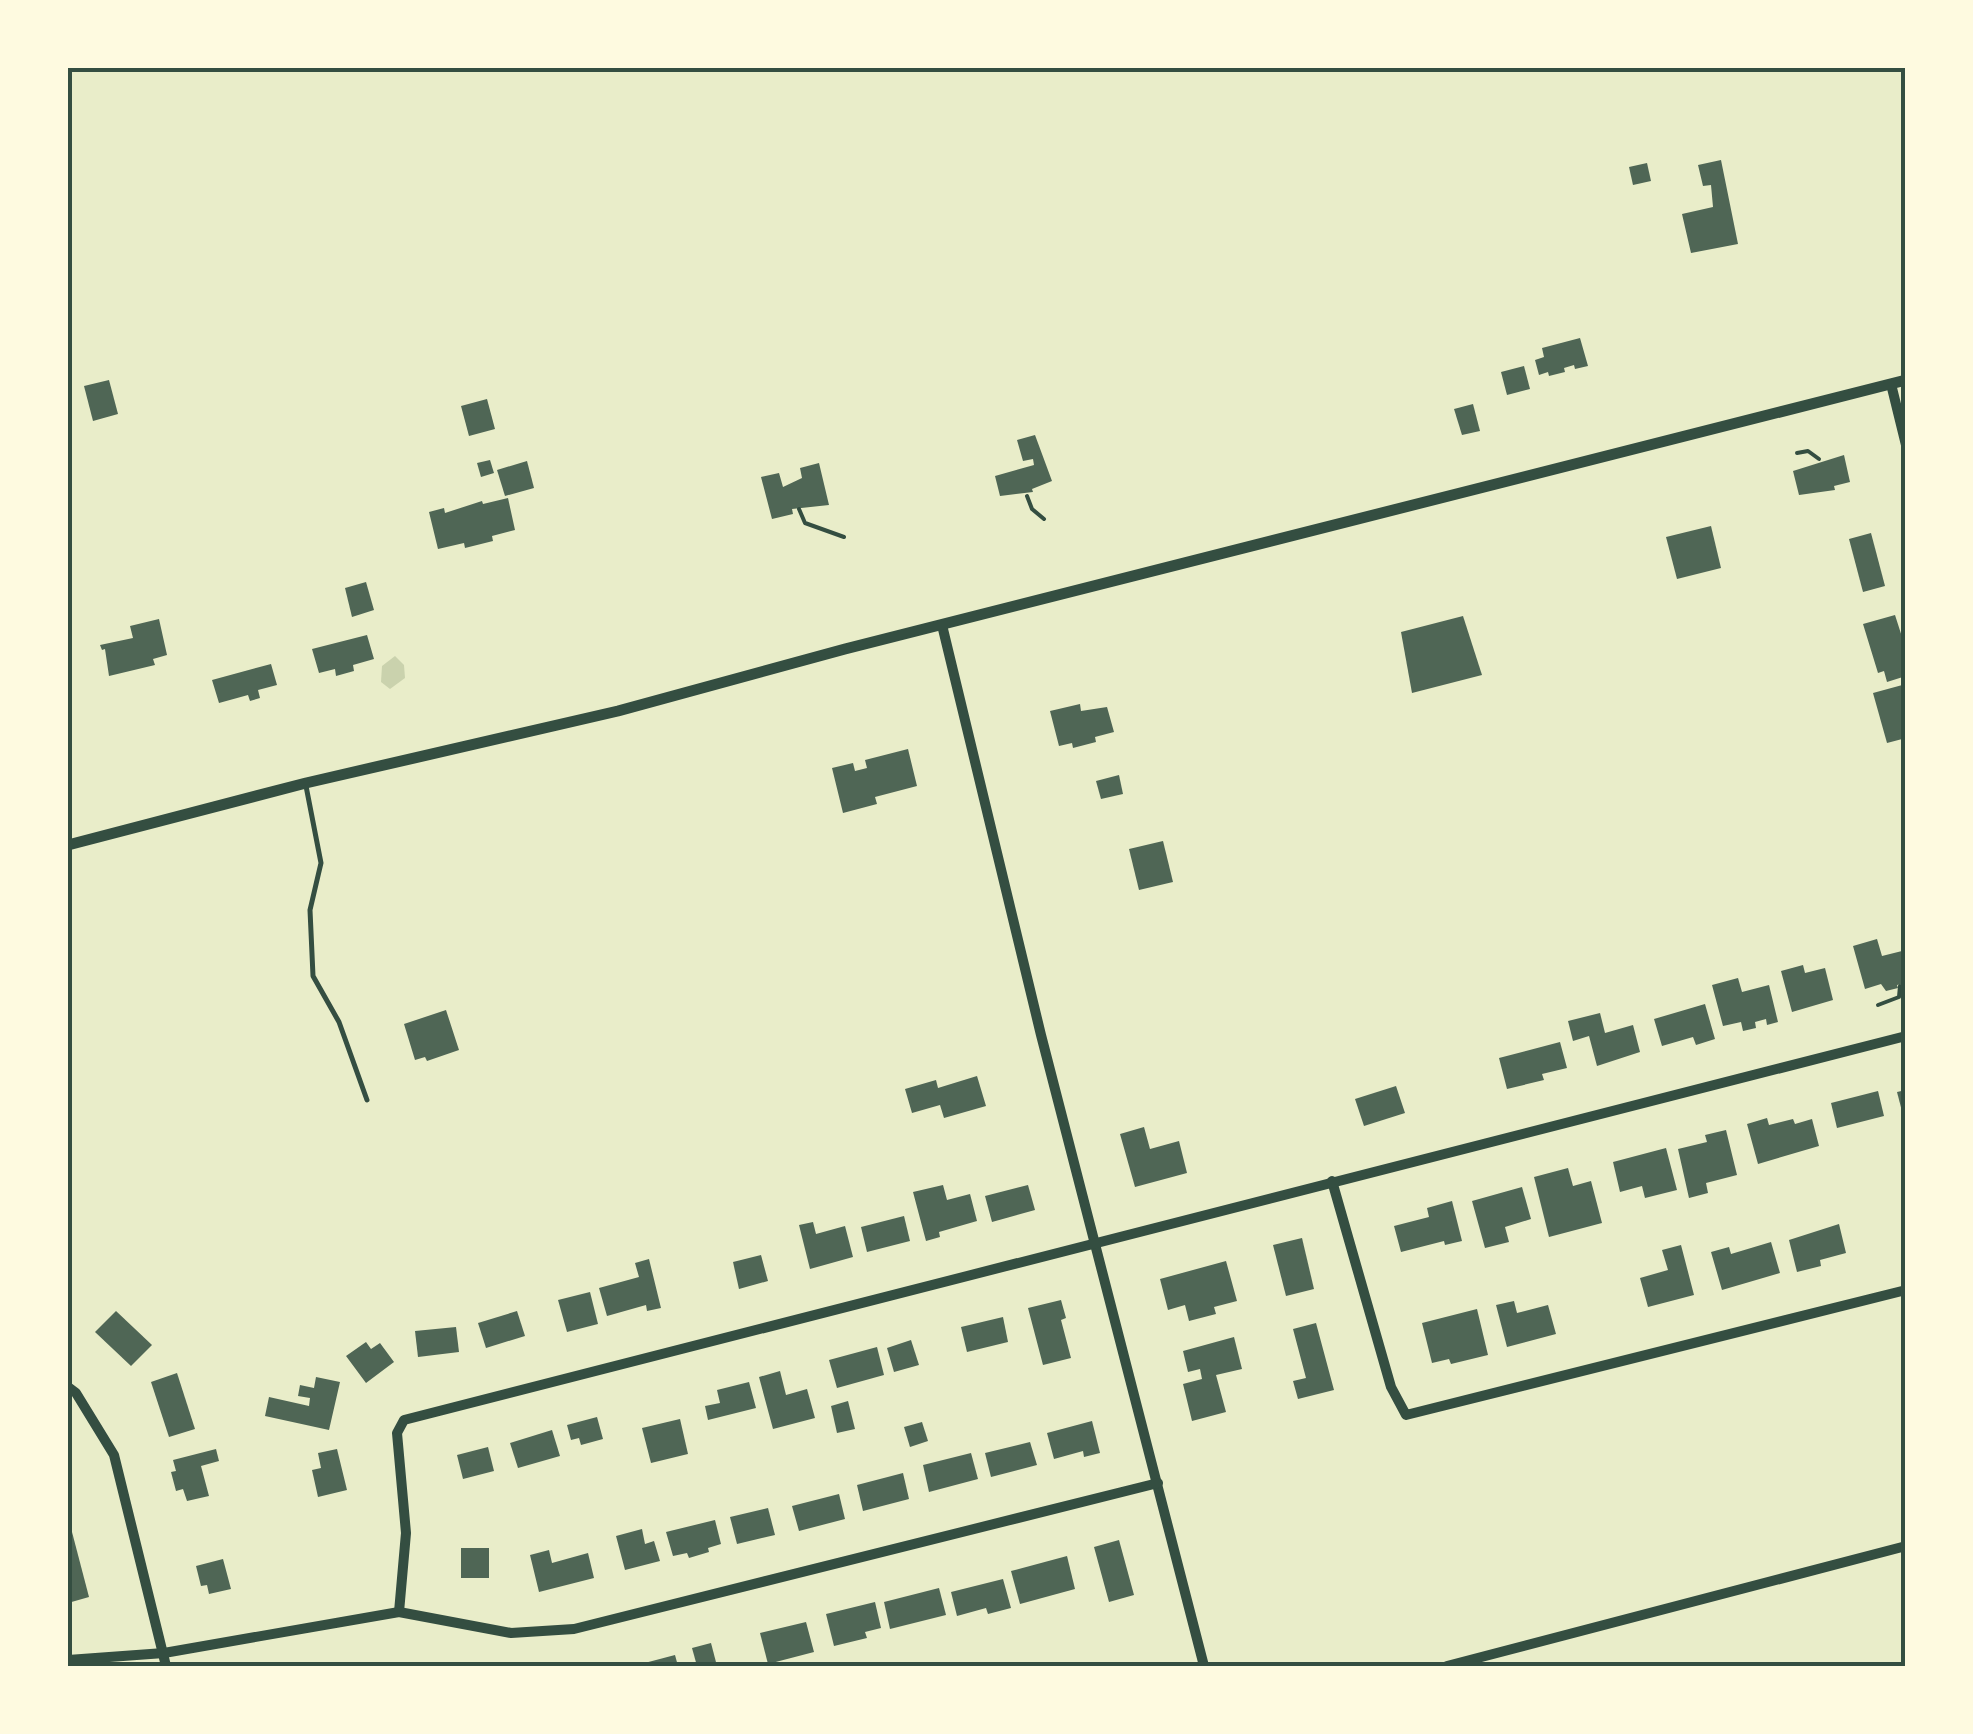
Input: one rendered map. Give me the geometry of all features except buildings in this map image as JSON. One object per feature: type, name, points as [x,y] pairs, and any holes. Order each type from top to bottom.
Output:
[{"type":"street","points":[[68,845],[306,783],[618,712],[942,625],[1906,380]]},
{"type":"street","points":[[1890,384],[1906,445]]},
{"type":"street","points":[[942,625],[1041,1035],[1204,1666]]},
{"type":"street","points":[[398,1612],[406,1533],[397,1433],[404,1420],[1906,1036]]},
{"type":"street","points":[[1332,1180],[1391,1387],[1406,1416],[1906,1290]]},
{"type":"street","points":[[68,1388],[76,1394],[114,1454],[166,1666]]},
{"type":"street","points":[[68,1660],[164,1653],[398,1612],[511,1633],[574,1629],[1158,1483]]},
{"type":"street","points":[[1447,1666],[1906,1546]]},
{"type":"lane","points":[[306,783],[322,863],[310,910],[314,976],[339,1022],[367,1100]]},
{"type":"path","points":[[1797,453],[1808,451],[1819,459]]},
{"type":"path","points":[[1027,496],[1032,508],[1044,519]]},
{"type":"path","points":[[800,509],[804,523],[844,538]]},
{"type":"path","points":[[1878,1005],[1899,998],[1900,986]]},
{"type":"green space","points":[[395,656],[404,665],[405,678],[390,689],[381,682],[382,666]]}]
